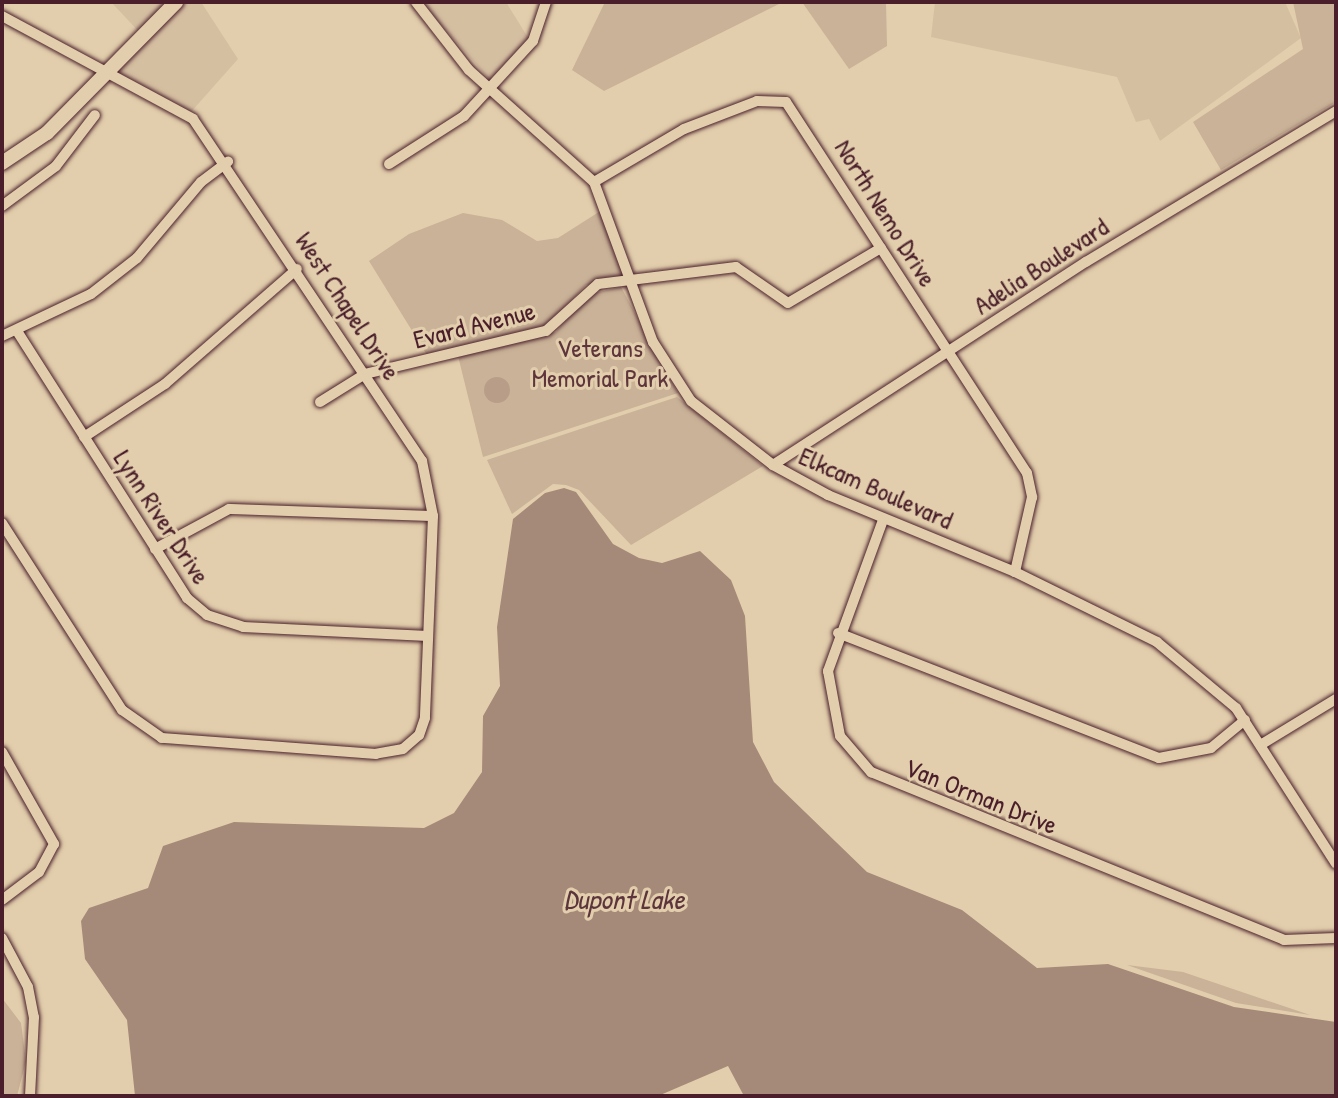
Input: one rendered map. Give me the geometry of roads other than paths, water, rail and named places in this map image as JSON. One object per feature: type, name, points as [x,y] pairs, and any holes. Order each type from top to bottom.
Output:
[{"type":"main road","points":[[2,163],[47,133],[176,2]]},
{"type":"street","name":"Elkcam Boulevard","points":[[416,2],[490,86],[594,182],[667,371],[718,426],[773,465],[883,520],[1015,572],[1157,642],[1245,720],[1336,864]]},
{"type":"street","points":[[389,164],[445,132],[490,86],[533,41],[546,2]]},
{"type":"street","name":"West Chapel Drive","points":[[2,16],[108,74],[181,109],[228,162],[422,461],[433,516],[425,718],[410,744],[376,754],[177,741],[136,724],[2,523]]},
{"type":"street","name":"North Nemo Drive","points":[[594,182],[684,129],[777,100],[795,112],[1027,473],[1032,497],[1015,572]]},
{"type":"street","name":"Adelia Boulevard","points":[[773,465],[1336,111]]},
{"type":"street","points":[[2,206],[56,166],[95,115]]},
{"type":"street","points":[[2,336],[91,294],[137,258],[201,182],[228,162]]},
{"type":"street","name":"Evard Avenue","points":[[320,402],[365,374],[546,331],[562,324],[588,289],[736,267],[788,303],[881,248]]},
{"type":"street","points":[[84,437],[165,384],[297,269]]},
{"type":"street","name":"Lynn River Drive","points":[[17,331],[187,598],[226,624],[428,636]]},
{"type":"street","points":[[155,549],[229,509],[433,516]]},
{"type":"street","name":"Van Orman Drive","points":[[883,520],[838,633],[828,671],[831,711],[854,756],[892,785],[1284,940],[1336,938]]},
{"type":"street","points":[[838,633],[1159,758],[1211,748],[1245,720]]},
{"type":"street","points":[[1262,744],[1336,699]]},
{"type":"street","points":[[2,900],[39,872],[54,844],[3,756]]},
{"type":"street","points":[[2,938],[28,987],[34,1017],[30,1096]]},
{"type":"water","name":"Dupont Lake","points":[[564,488],[576,492],[613,544],[639,558],[662,563],[700,551],[731,580],[745,616],[753,742],[774,782],[867,872],[962,910],[1037,968],[1108,964],[1234,1007],[1336,1022],[1336,1096],[744,1096],[728,1066],[658,1096],[135,1096],[127,1020],[85,959],[81,921],[89,908],[148,888],[163,846],[234,822],[424,828],[454,813],[482,772],[483,716],[500,686],[497,627],[513,519],[545,493]]},
{"type":"park label","name":"Veterans Memorial Park","points":[[600,363]]}]
